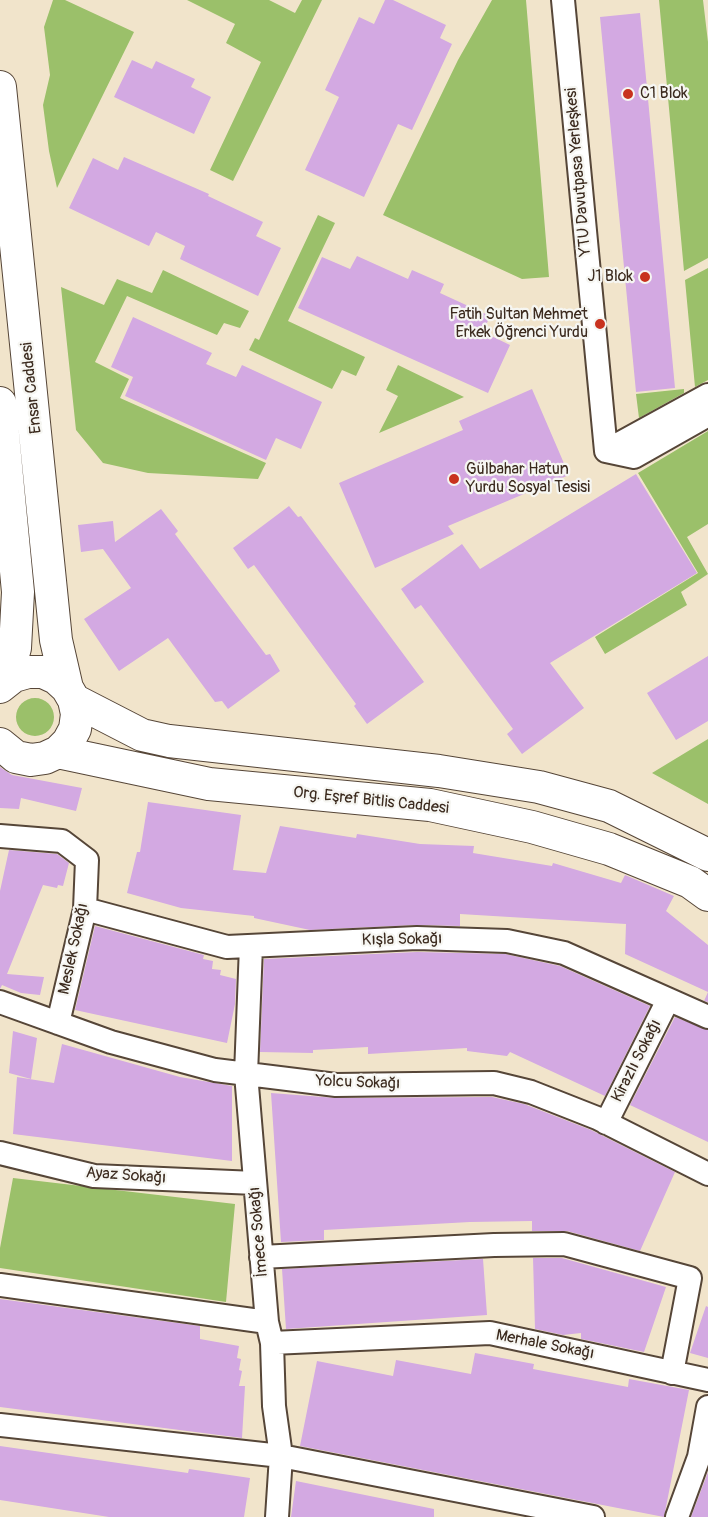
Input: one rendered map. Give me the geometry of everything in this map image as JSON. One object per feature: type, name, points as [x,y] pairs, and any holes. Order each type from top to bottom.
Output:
[{"type":"street","name":"YTU Davutpasa Yerleşkesi","points":[[563,0],[606,451]]},
{"type":"street","name":"Ensar Caddesi","points":[[0,87],[35,413],[56,640],[71,694]]},
{"type":"street","points":[[606,451],[708,395]]},
{"type":"street","points":[[1,410],[35,413]]},
{"type":"street","name":"Ensar Caddesi","points":[[1,410],[18,592],[15,648],[2,685]]},
{"type":"street","points":[[606,451],[634,457],[708,416]]},
{"type":"street","points":[[2,685],[14,676],[28,672],[43,672],[56,678],[71,694],[142,735],[169,741],[439,771],[539,787],[609,806],[708,855]]},
{"type":"street","points":[[58,752],[68,742],[75,729],[77,714],[71,694]]},
{"type":"street","name":"Org. Eşref Bitlis Caddesi","points":[[0,744],[16,757],[30,760],[45,758],[58,752],[209,784],[430,805],[531,827],[609,849],[690,882],[708,895]]},
{"type":"street","name":"Meslek Sokağı","points":[[0,836],[62,841],[87,860],[86,909],[58,1023]]},
{"type":"street","name":"Kışla Sokağı","points":[[86,909],[227,947],[417,939],[507,941],[564,953],[708,1017]]},
{"type":"street","name":"İmece Sokağı","points":[[251,946],[246,1074],[274,1406],[281,1456],[277,1517]]},
{"type":"street","name":"Kirazlı Sokağı","points":[[606,1123],[668,1000]]},
{"type":"street","name":"Yolcu Sokağı","points":[[0,1002],[111,1042],[192,1064],[246,1074],[336,1085],[494,1083],[531,1092],[606,1123],[708,1174]]},
{"type":"street","name":"Ayaz Sokağı","points":[[0,1153],[94,1176],[255,1183]]},
{"type":"street","points":[[261,1257],[494,1245],[564,1244],[690,1278],[672,1373]]},
{"type":"street","name":"Merhale Sokağı","points":[[0,1285],[269,1333],[490,1334],[708,1380]]},
{"type":"street","points":[[677,1517],[703,1457],[708,1407]]},
{"type":"street","points":[[0,1425],[281,1456],[593,1517]]},
{"type":"green space","points":[[53,0],[65,0],[134,32],[57,188],[43,105],[50,75],[44,27]]},
{"type":"green space","points":[[187,0],[269,0],[295,13],[302,0],[322,0],[233,181],[210,170],[261,62],[226,43],[235,24]]},
{"type":"green space","points":[[492,0],[526,0],[549,277],[522,279],[383,215],[458,60]]},
{"type":"green space","points":[[659,0],[703,0],[708,42],[708,258],[684,271]]},
{"type":"green space","points":[[318,215],[335,223],[288,321],[365,357],[356,376],[342,370],[332,389],[249,350],[255,338],[259,340]]},
{"type":"green space","points":[[708,268],[708,380],[695,387],[685,280]]},
{"type":"green space","points":[[163,270],[249,311],[240,328],[224,323],[217,335],[127,296],[95,362],[129,379],[120,398],[266,463],[258,479],[148,473],[103,463],[76,430],[61,287],[104,305],[117,279],[152,293]]},
{"type":"green space","points":[[398,365],[464,397],[379,433],[398,396],[386,390]]},
{"type":"green space","points":[[684,389],[684,393],[639,418],[636,394]]},
{"type":"green space","points":[[708,431],[708,524],[687,537],[708,574],[681,592],[687,605],[605,654],[595,637],[698,573],[638,473]]},
{"type":"green space","points":[[35,698],[48,704],[54,717],[48,730],[35,736],[22,730],[16,717],[22,704]]},
{"type":"green space","points":[[708,739],[708,804],[652,773]]},
{"type":"green space","points":[[13,1178],[235,1204],[226,1302],[0,1268],[0,1248]]},
{"type":"building","points":[[385,0],[393,0],[446,25],[440,38],[452,44],[412,130],[398,124],[364,197],[305,170],[339,97],[325,90],[359,17],[374,24]]},
{"type":"building","points":[[640,13],[675,388],[636,392],[600,17]]},
{"type":"building","points":[[132,60],[152,69],[156,61],[195,79],[191,87],[211,97],[194,134],[114,97]]},
{"type":"building","points":[[124,157],[209,194],[208,196],[263,222],[256,236],[281,248],[258,296],[180,259],[185,246],[156,232],[149,246],[69,208],[93,158],[118,170]]},
{"type":"building","points":[[357,256],[408,279],[412,270],[444,284],[440,293],[490,316],[483,332],[510,345],[488,393],[298,308],[322,257],[350,269]]},
{"type":"building","points":[[133,317],[212,353],[206,364],[236,377],[242,365],[322,402],[301,449],[276,438],[266,460],[125,396],[133,377],[111,367]]},
{"type":"building","name":"Gülbahar Hatun Yurdu Sosyal Tesisi","points":[[532,389],[569,475],[448,526],[454,534],[375,568],[339,483],[463,430],[459,421]]},
{"type":"building","points":[[636,474],[697,573],[550,663],[584,708],[522,754],[507,734],[513,729],[421,605],[415,609],[401,589],[462,544],[480,569]]},
{"type":"building","points":[[289,506],[298,517],[301,516],[424,682],[367,724],[354,706],[356,704],[254,565],[248,569],[233,548]]},
{"type":"building","points":[[161,509],[178,531],[175,534],[266,655],[270,654],[280,671],[228,709],[222,701],[215,702],[168,638],[119,671],[84,619],[131,588],[103,549],[81,552],[78,525],[113,521],[115,542]]},
{"type":"building","points":[[708,656],[708,721],[676,740],[647,693]]},
{"type":"building","points":[[0,767],[12,775],[82,788],[76,811],[21,798],[19,809],[0,808]]},
{"type":"building","points":[[148,802],[241,815],[233,870],[266,873],[280,826],[356,838],[357,834],[420,844],[474,846],[473,853],[552,866],[553,863],[621,883],[625,875],[674,896],[666,911],[708,945],[708,992],[625,954],[626,924],[460,914],[460,926],[416,925],[310,930],[254,918],[254,916],[181,908],[127,893],[137,852],[140,852]]},
{"type":"building","points":[[9,850],[57,854],[69,863],[63,886],[58,885],[57,888],[43,885],[7,974],[44,977],[40,995],[21,993],[2,985],[0,989],[0,891]]},
{"type":"building","points":[[95,926],[204,955],[203,959],[213,961],[212,969],[221,970],[220,975],[236,979],[235,1004],[227,1043],[75,1010]]},
{"type":"building","points":[[417,952],[505,954],[560,966],[650,1006],[605,1096],[510,1052],[507,1056],[467,1051],[467,1048],[368,1054],[368,1047],[313,1050],[313,1053],[260,1052],[264,959]]},
{"type":"building","points":[[675,1017],[708,1030],[708,1142],[630,1105]]},
{"type":"building","points":[[13,1031],[37,1038],[31,1079],[9,1073]]},
{"type":"building","points":[[62,1044],[180,1077],[232,1086],[232,1161],[13,1134],[17,1077],[54,1083]]},
{"type":"building","points":[[271,1093],[336,1098],[492,1097],[524,1104],[591,1130],[675,1172],[640,1251],[567,1231],[532,1231],[532,1221],[324,1230],[324,1240],[281,1242]]},
{"type":"building","points":[[533,1258],[562,1258],[666,1287],[644,1352],[581,1339],[581,1333],[563,1335],[535,1329]]},
{"type":"building","points":[[483,1259],[487,1315],[286,1329],[282,1269]]},
{"type":"building","points":[[0,1299],[200,1326],[200,1339],[239,1346],[237,1358],[241,1359],[239,1370],[242,1371],[239,1386],[245,1386],[242,1438],[0,1407]]},
{"type":"building","points":[[706,1306],[708,1307],[708,1358],[690,1353]]},
{"type":"building","points":[[475,1353],[534,1364],[533,1369],[628,1387],[629,1379],[689,1390],[664,1517],[300,1446],[317,1361],[393,1376],[396,1360],[471,1374]]},
{"type":"building","points":[[0,1446],[188,1473],[189,1469],[250,1478],[244,1517],[109,1517],[0,1500]]},
{"type":"building","points":[[708,1472],[708,1517],[691,1517]]},
{"type":"building","points":[[296,1481],[434,1509],[434,1517],[291,1517]]},
{"type":"place","name":"C1 Blok","points":[[628,94]]},
{"type":"place","name":"J1 Blok","points":[[645,277]]},
{"type":"place","name":"Fatih Sultan Mehmet Erkek Öğrenci Yurdu","points":[[600,324]]},
{"type":"place","name":"Gülbahar Hatun Yurdu Sosyal Tesisi","points":[[454,479]]}]
